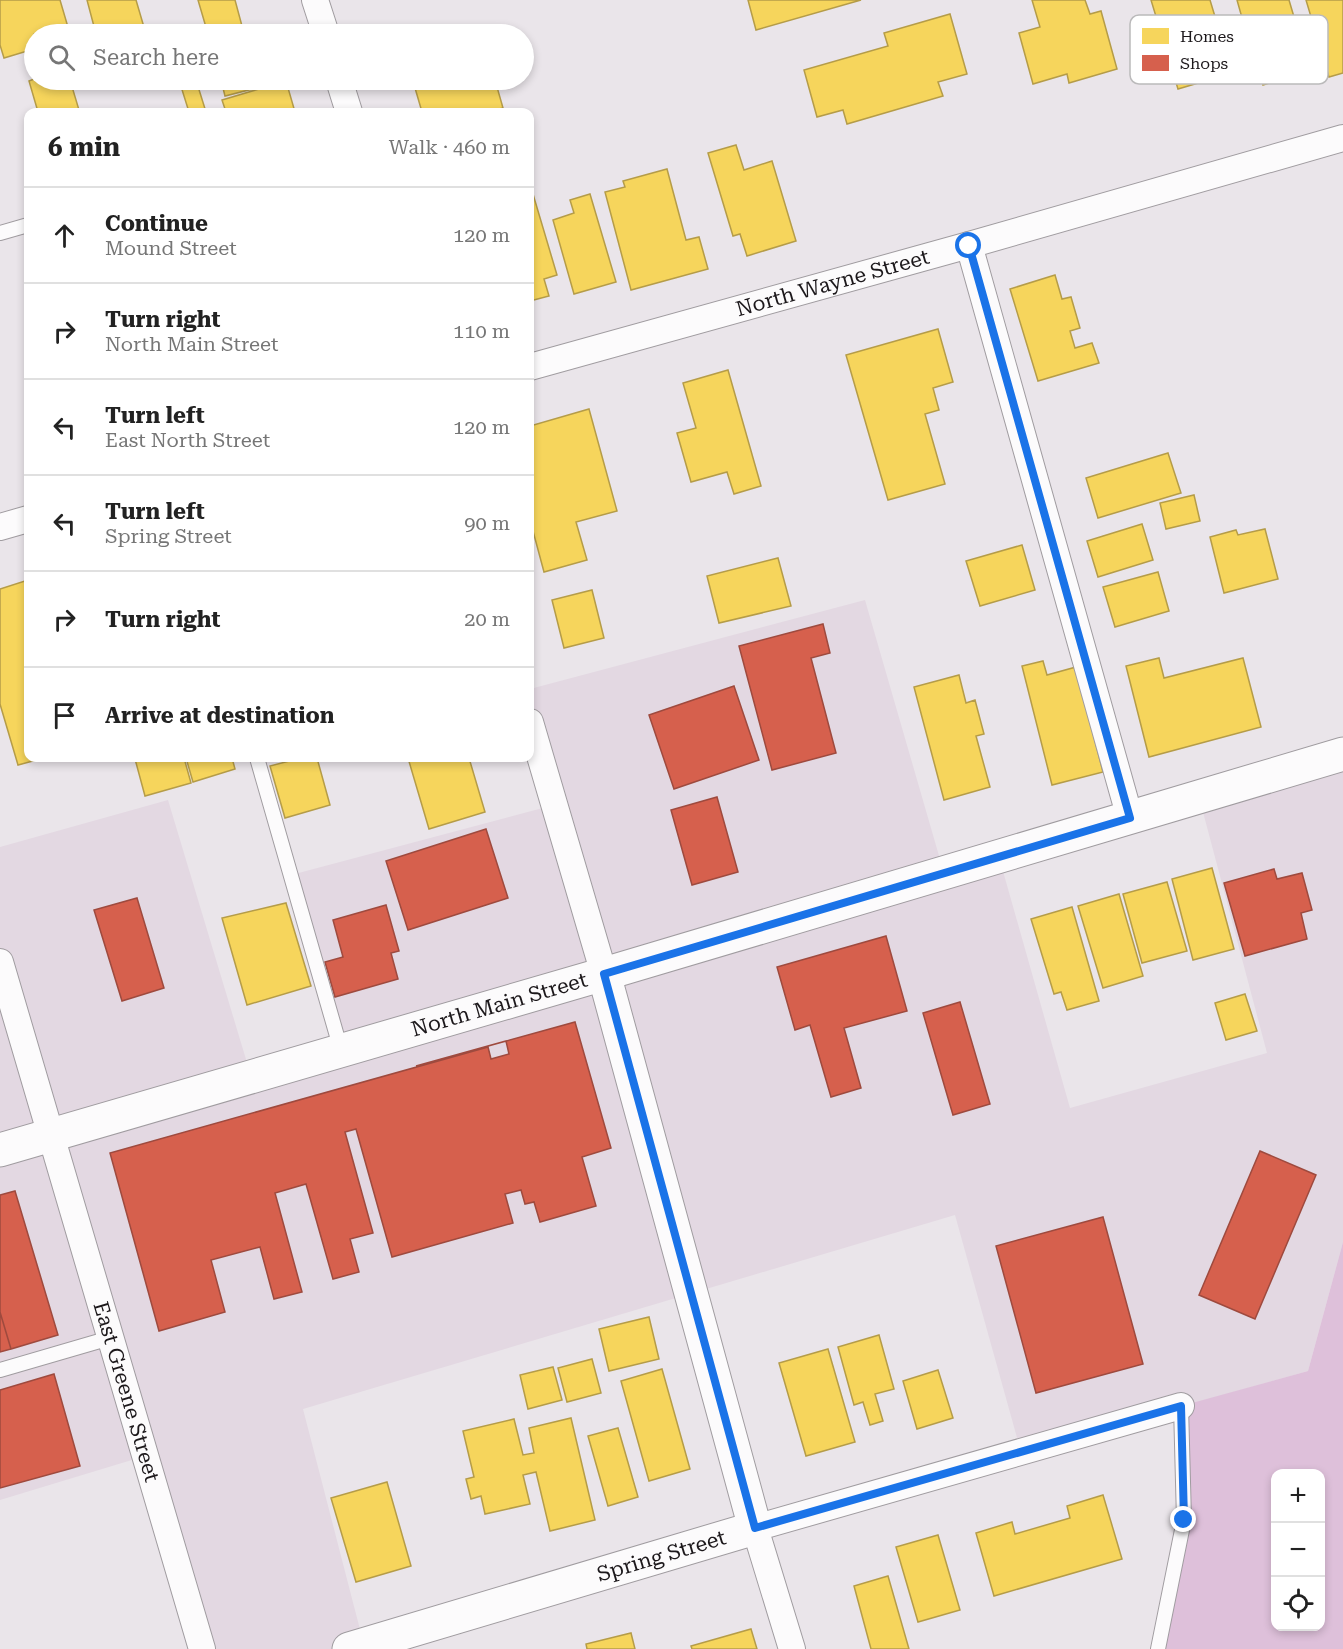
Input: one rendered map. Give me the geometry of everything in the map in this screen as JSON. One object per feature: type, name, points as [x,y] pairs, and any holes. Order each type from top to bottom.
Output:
[{"type":"main road","name":"North Main Street","points":[[0,1150],[604,974],[1343,754]]},
{"type":"main road","points":[[604,974],[755,1528]]},
{"type":"main road","name":"Spring Street","points":[[349,1649],[755,1528]]},
{"type":"street","points":[[315,0],[323,24]]},
{"type":"street","points":[[342,90],[348,108]]},
{"type":"street","name":"North Wayne Street","points":[[534,366],[969,246],[1343,138]]},
{"type":"street","points":[[969,246],[1130,818]]},
{"type":"street","points":[[0,527],[24,520]]},
{"type":"street","points":[[534,736],[604,974]]},
{"type":"street","name":"East Greene Street","points":[[0,962],[202,1649]]},
{"type":"street","name":"Spring Street","points":[[755,1528],[1181,1406]]},
{"type":"street","points":[[755,1528],[792,1649]]},
{"type":"lane","points":[[0,233],[24,226]]},
{"type":"lane","points":[[258,762],[341,1050]]},
{"type":"lane","points":[[0,1370],[110,1338]]},
{"type":"lane","points":[[1158,1649],[1184,1520],[1181,1406]]},
{"type":"shaded area","points":[[865,600],[944,873],[999,857],[1070,1108],[1267,1053],[1199,797],[1343,754],[1343,1242],[1308,1371],[1021,1452],[955,1215],[303,1409],[364,1645],[349,1649],[202,1649],[145,1456],[0,1500],[0,847],[168,800],[251,1076],[341,1050],[291,875],[554,805],[534,736],[534,688]]},
{"type":"shaded area","points":[[1343,1242],[1343,1649],[1158,1649],[1184,1520],[1181,1406],[1308,1371]]},
{"type":"building: Homes","points":[[0,0],[60,0],[67,24],[24,24],[24,52],[4,58],[0,45]]},
{"type":"building: Homes","points":[[87,0],[136,0],[143,24],[93,24]]},
{"type":"building: Homes","points":[[198,0],[235,0],[241,24],[205,24]]},
{"type":"building: Homes","points":[[748,0],[861,0],[756,30]]},
{"type":"building: Homes","points":[[1032,0],[1085,0],[1090,14],[1101,11],[1117,69],[1069,83],[1067,74],[1033,84],[1019,33],[1040,27]]},
{"type":"building: Homes","points":[[1151,0],[1210,0],[1215,15],[1156,15]]},
{"type":"building: Homes","points":[[1237,0],[1289,0],[1293,15],[1241,15]]},
{"type":"building: Homes","points":[[1306,0],[1343,0],[1343,73],[1329,77],[1328,74],[1328,15],[1310,15]]},
{"type":"building: Homes","points":[[950,14],[967,74],[938,82],[943,96],[847,124],[843,110],[817,117],[804,70],[888,46],[884,33]]},
{"type":"building: Homes","points":[[1176,84],[1195,84],[1178,89]]},
{"type":"building: Homes","points":[[32,90],[73,90],[78,108],[37,108]]},
{"type":"building: Homes","points":[[182,90],[199,90],[205,108],[188,108]]},
{"type":"building: Homes","points":[[224,90],[249,90],[225,96]]},
{"type":"building: Homes","points":[[256,90],[289,90],[294,108],[225,108],[222,100]]},
{"type":"building: Homes","points":[[416,90],[498,90],[503,108],[421,108]]},
{"type":"building: Homes","points":[[736,145],[744,170],[772,161],[796,241],[747,256],[740,234],[733,236],[708,153]]},
{"type":"building: Homes","points":[[667,169],[686,240],[699,237],[708,269],[631,290],[605,192],[625,187],[623,181]]},
{"type":"building: Homes","points":[[590,194],[616,282],[574,294],[553,220],[574,213],[570,200]]},
{"type":"building: Homes","points":[[534,197],[557,275],[544,279],[549,296],[534,300]]},
{"type":"building: Homes","points":[[1055,275],[1062,299],[1071,297],[1080,328],[1070,331],[1075,348],[1092,343],[1099,363],[1038,381],[1010,289]]},
{"type":"building: Homes","points":[[938,329],[953,382],[933,388],[939,410],[925,414],[945,484],[888,500],[846,355]]},
{"type":"building: Homes","points":[[728,370],[761,486],[734,494],[727,472],[691,482],[677,433],[696,428],[683,383]]},
{"type":"building: Homes","points":[[589,409],[617,511],[576,522],[587,560],[544,572],[534,535],[534,425]]},
{"type":"building: Homes","points":[[1168,453],[1181,493],[1098,518],[1086,478]]},
{"type":"building: Homes","points":[[1194,495],[1200,521],[1166,529],[1160,503]]},
{"type":"building: Homes","points":[[1142,524],[1153,560],[1098,577],[1087,541]]},
{"type":"building: Homes","points":[[1265,529],[1278,579],[1224,593],[1210,537],[1236,530],[1238,535]]},
{"type":"building: Homes","points":[[1022,545],[1035,590],[980,606],[966,561]]},
{"type":"building: Homes","points":[[778,558],[791,606],[719,623],[707,576]]},
{"type":"building: Homes","points":[[1158,572],[1169,611],[1115,627],[1103,587]]},
{"type":"building: Homes","points":[[24,581],[24,762],[29,762],[18,765],[0,704],[0,589]]},
{"type":"building: Homes","points":[[592,590],[604,638],[564,648],[552,600]]},
{"type":"building: Homes","points":[[1159,658],[1164,678],[1243,658],[1261,727],[1149,757],[1126,666]]},
{"type":"building: Homes","points":[[1043,661],[1047,675],[1076,667],[1103,772],[1052,785],[1022,666]]},
{"type":"building: Homes","points":[[959,675],[966,703],[975,700],[984,734],[976,736],[990,787],[944,800],[914,687]]},
{"type":"building: Homes","points":[[136,762],[185,762],[191,783],[145,796]]},
{"type":"building: Homes","points":[[187,762],[233,762],[235,769],[193,782]]},
{"type":"building: Homes","points":[[286,762],[318,762],[330,805],[285,818],[270,766]]},
{"type":"building: Homes","points":[[409,762],[470,762],[485,812],[429,829]]},
{"type":"building: Homes","points":[[1212,868],[1234,949],[1193,960],[1172,879]]},
{"type":"building: Homes","points":[[1167,882],[1187,951],[1142,963],[1123,894]]},
{"type":"building: Homes","points":[[1119,894],[1143,976],[1103,988],[1078,906]]},
{"type":"building: Homes","points":[[286,903],[311,986],[247,1005],[222,918]]},
{"type":"building: Homes","points":[[1072,907],[1099,1001],[1067,1010],[1061,992],[1054,994],[1031,919]]},
{"type":"building: Homes","points":[[1245,994],[1257,1031],[1226,1040],[1215,1003]]},
{"type":"building: Homes","points":[[649,1317],[659,1359],[609,1371],[599,1329]]},
{"type":"building: Homes","points":[[879,1335],[894,1389],[875,1394],[883,1421],[870,1425],[863,1402],[854,1405],[838,1347]]},
{"type":"building: Homes","points":[[828,1349],[855,1442],[806,1456],[779,1363]]},
{"type":"building: Homes","points":[[592,1359],[601,1393],[567,1402],[558,1368]]},
{"type":"building: Homes","points":[[553,1367],[562,1400],[528,1409],[520,1375]]},
{"type":"building: Homes","points":[[662,1369],[690,1469],[649,1481],[621,1381]]},
{"type":"building: Homes","points":[[938,1370],[953,1418],[917,1429],[903,1381]]},
{"type":"building: Homes","points":[[571,1418],[595,1520],[550,1531],[536,1472],[523,1475],[530,1504],[485,1514],[481,1496],[471,1499],[466,1479],[474,1477],[463,1431],[514,1419],[523,1455],[534,1453],[529,1428]]},
{"type":"building: Homes","points":[[618,1428],[638,1497],[608,1506],[588,1436]]},
{"type":"building: Homes","points":[[387,1482],[411,1566],[356,1582],[331,1498]]},
{"type":"building: Homes","points":[[1103,1495],[1122,1559],[994,1596],[976,1533],[1012,1522],[1015,1534],[1070,1518],[1067,1506]]},
{"type":"building: Homes","points":[[938,1535],[960,1610],[918,1622],[896,1547]]},
{"type":"building: Homes","points":[[888,1576],[909,1649],[871,1649],[854,1586]]},
{"type":"building: Homes","points":[[751,1629],[757,1649],[692,1649],[691,1646]]},
{"type":"building: Homes","points":[[631,1633],[635,1649],[587,1649],[586,1644]]},
{"type":"building: Shops","points":[[823,624],[830,653],[811,658],[836,753],[772,770],[739,646]]},
{"type":"building: Shops","points":[[734,686],[759,760],[674,789],[649,715]]},
{"type":"building: Shops","points":[[717,797],[738,872],[692,885],[671,810]]},
{"type":"building: Shops","points":[[486,829],[508,898],[408,930],[386,861]]},
{"type":"building: Shops","points":[[1274,869],[1277,879],[1302,873],[1312,910],[1301,913],[1307,939],[1245,956],[1224,883]]},
{"type":"building: Shops","points":[[137,898],[164,988],[122,1001],[94,910]]},
{"type":"building: Shops","points":[[386,905],[399,951],[391,953],[398,979],[335,997],[325,962],[343,957],[333,920]]},
{"type":"building: Shops","points":[[886,936],[907,1011],[844,1028],[861,1088],[831,1097],[810,1025],[795,1030],[777,967]]},
{"type":"building: Shops","points":[[960,1002],[990,1104],[953,1115],[923,1013]]},
{"type":"building: Shops","points":[[575,1022],[611,1148],[582,1157],[596,1206],[540,1222],[534,1202],[525,1204],[521,1190],[505,1194],[513,1223],[392,1257],[356,1129],[345,1132],[373,1233],[350,1239],[359,1272],[333,1279],[306,1184],[275,1193],[302,1292],[274,1299],[260,1247],[211,1260],[225,1312],[159,1331],[110,1153],[488,1047],[491,1059],[509,1054],[506,1041]]},
{"type":"building: Shops","points":[[1260,1151],[1316,1175],[1255,1319],[1199,1295]]},
{"type":"building: Shops","points":[[15,1191],[58,1335],[11,1349],[0,1312],[0,1195]]},
{"type":"building: Shops","points":[[1103,1217],[1143,1364],[1036,1393],[996,1246]]},
{"type":"building: Shops","points":[[0,1312],[11,1349],[0,1352]]},
{"type":"building: Shops","points":[[54,1374],[80,1466],[0,1488],[0,1390]]},
{"type":"route","points":[[969,246],[1130,818],[604,974],[755,1528],[1181,1406],[1184,1520]]}]
